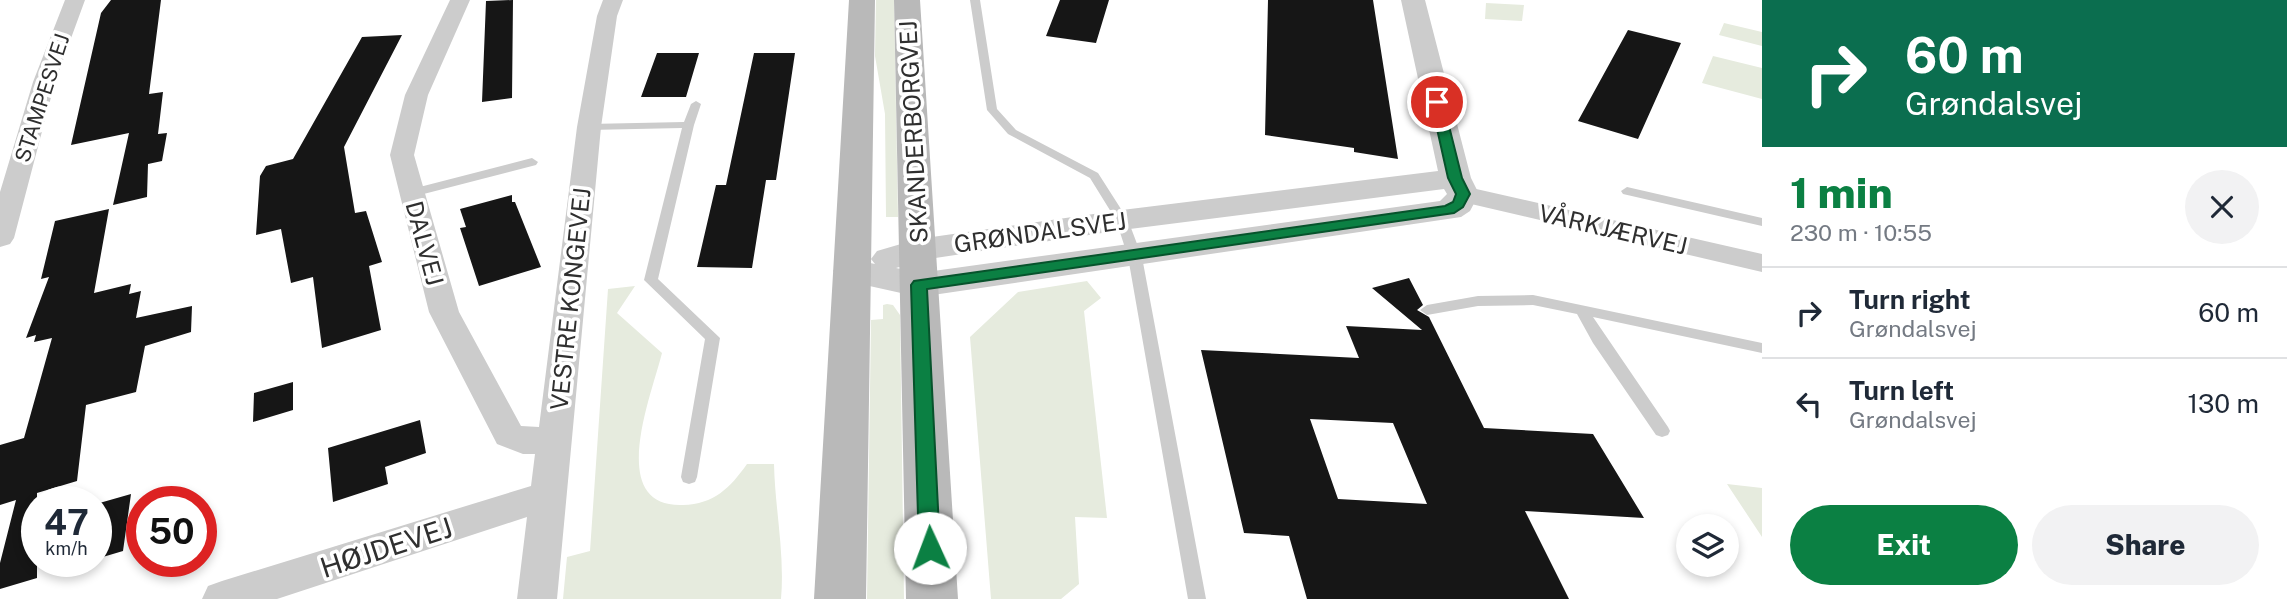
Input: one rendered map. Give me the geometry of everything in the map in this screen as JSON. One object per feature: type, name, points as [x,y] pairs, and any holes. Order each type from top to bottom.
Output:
[{"type":"main road","name":"SKANDERBORGVEJ","points":[[840,599],[862,0]]},
{"type":"main road","name":"SKANDERBORGVEJ","points":[[907,0],[932,599]]},
{"type":"street","name":"STAMPESVEJ","points":[[0,238],[44,82],[75,0]]},
{"type":"street","name":"DALVEJ","points":[[460,0],[404,130],[402,155],[444,312],[509,435],[523,441],[555,440]]},
{"type":"street","name":"VESTRE KONGEVEJ","points":[[537,599],[589,127],[607,16],[613,0]]},
{"type":"street","points":[[1413,0],[1459,186]]},
{"type":"street","name":"GRØNDALSVEJ","points":[[851,271],[1135,257],[1438,213],[1458,204],[1459,186],[1122,220],[919,267]]},
{"type":"street","name":"VÅRKJÆRVEJ","points":[[1459,186],[1762,263]]},
{"type":"street","name":"HØJDEVEJ","points":[[222,599],[550,495]]},
{"type":"lane","points":[[975,0],[992,110],[1012,132],[1094,176],[1122,220],[1135,257],[1197,599]]},
{"type":"lane","points":[[689,477],[713,338],[651,280],[688,125],[696,104]]},
{"type":"lane","points":[[589,127],[688,125]]},
{"type":"lane","points":[[412,193],[532,162]]},
{"type":"lane","points":[[1628,191],[1762,222]]},
{"type":"lane","points":[[1427,310],[1478,301],[1533,300],[1762,348]]},
{"type":"lane","points":[[1581,309],[1598,339],[1662,431]]},
{"type":"shaded area","points":[[876,0],[894,0],[898,217],[886,217],[885,114],[875,56]]},
{"type":"shaded area","points":[[1486,3],[1524,5],[1522,21],[1485,19]]},
{"type":"shaded area","points":[[1724,23],[1762,32],[1762,46],[1719,35]]},
{"type":"shaded area","points":[[1713,56],[1762,68],[1762,99],[1702,83]]},
{"type":"shaded area","points":[[1087,281],[1101,298],[1084,311],[1107,518],[1075,517],[1079,584],[1061,599],[991,599],[970,337],[1018,292]]},
{"type":"shaded area","points":[[635,286],[617,313],[662,353],[639,446],[639,469],[645,488],[659,501],[694,504],[720,493],[747,464],[774,464],[782,565],[781,599],[563,599],[567,557],[590,551],[608,289]]},
{"type":"shaded area","points":[[883,305],[893,305],[900,315],[904,599],[867,599],[871,320],[883,319]]},
{"type":"shaded area","points":[[1727,484],[1762,488],[1762,537]]},
{"type":"building","points":[[111,0],[161,0],[149,94],[163,92],[158,134],[167,133],[162,161],[148,164],[147,197],[113,205],[129,133],[71,145],[101,13]]},
{"type":"building","points":[[513,0],[512,98],[482,102],[486,1]]},
{"type":"building","points":[[1060,0],[1109,0],[1096,43],[1046,36]]},
{"type":"building","points":[[1268,0],[1373,0],[1398,159],[1354,152],[1354,148],[1265,135]]},
{"type":"building","points":[[1628,30],[1681,43],[1638,139],[1578,121]]},
{"type":"building","points":[[402,35],[344,147],[355,213],[366,211],[382,262],[369,266],[381,330],[322,348],[313,277],[291,283],[281,229],[256,235],[260,176],[266,166],[293,159],[362,37]]},
{"type":"building","points":[[657,53],[699,53],[686,97],[641,97]]},
{"type":"building","points":[[754,53],[795,53],[776,180],[766,180],[752,268],[697,267],[716,185],[726,185]]},
{"type":"building","points":[[512,195],[512,202],[515,202],[541,267],[479,286],[460,228],[466,227],[460,209]]},
{"type":"building","points":[[109,209],[94,293],[131,284],[129,294],[141,291],[136,318],[192,306],[191,332],[145,346],[136,392],[86,405],[77,481],[60,486],[21,486],[21,577],[37,578],[0,589],[0,563],[16,500],[0,505],[0,445],[24,438],[52,338],[34,342],[36,335],[26,338],[49,277],[41,279],[55,221]]},
{"type":"building","points":[[1409,278],[1423,305],[1417,310],[1429,317],[1484,428],[1593,434],[1644,518],[1525,511],[1569,599],[1307,599],[1289,536],[1244,533],[1201,350],[1359,358],[1346,326],[1422,330],[1372,288]],"holes":[[[1310,419],[1393,423],[1427,504],[1338,499]]]},
{"type":"building","points":[[293,382],[293,410],[253,422],[254,393]]},
{"type":"building","points":[[420,420],[426,453],[385,467],[388,484],[333,502],[328,448]]},
{"type":"building","points":[[126,495],[123,551],[112,554],[112,499]]},
{"type":"route","points":[[930,548],[919,285],[1135,257],[1449,210],[1458,204],[1463,194],[1455,178],[1437,102]]}]
